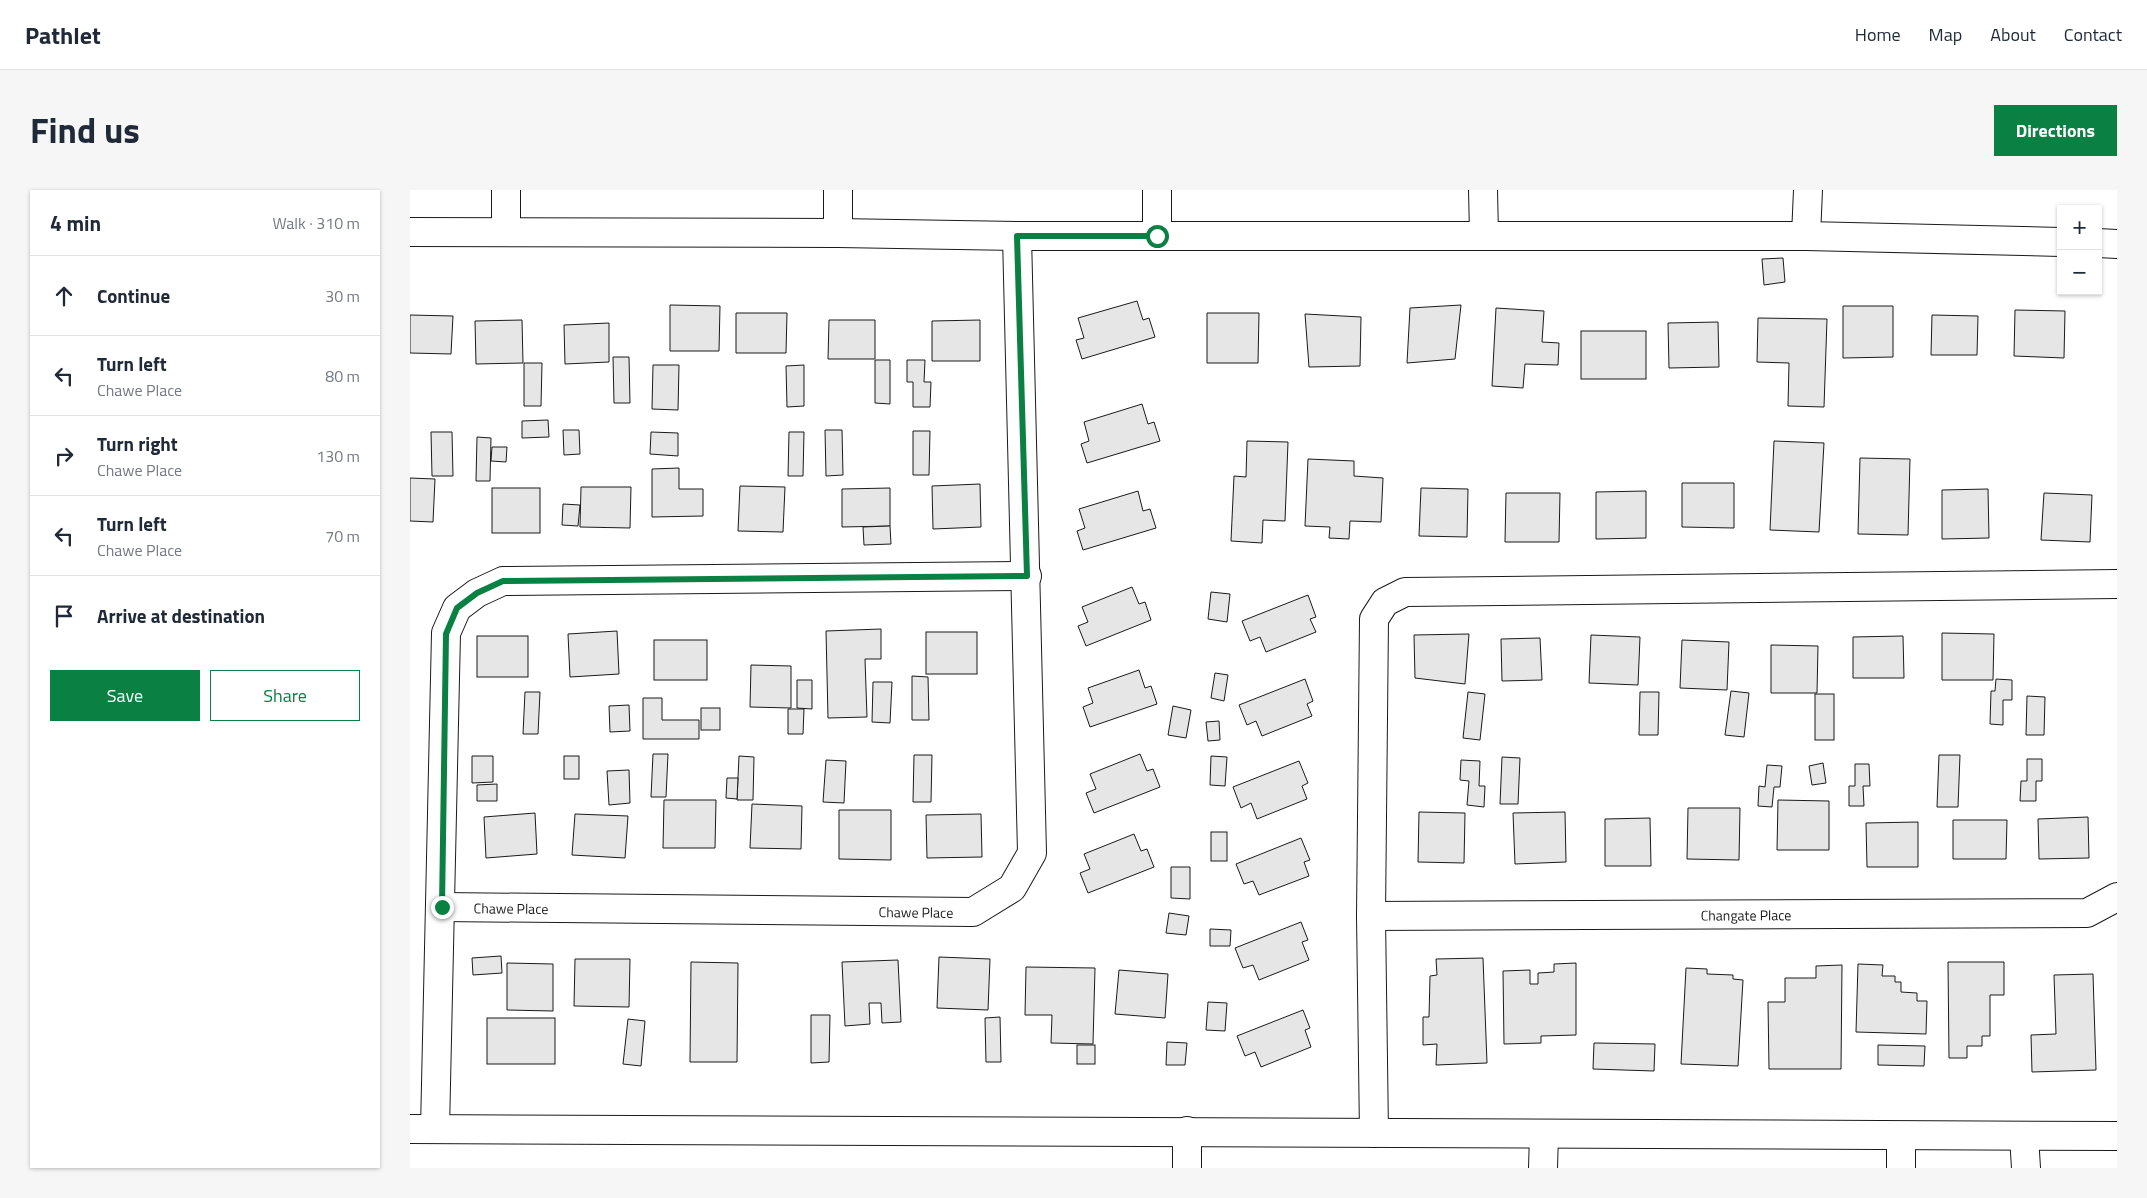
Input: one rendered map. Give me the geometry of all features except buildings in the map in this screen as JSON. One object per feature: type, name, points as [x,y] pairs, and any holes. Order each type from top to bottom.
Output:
[{"type":"street","points":[[506,190],[506,232]]},
{"type":"street","points":[[838,190],[838,233]]},
{"type":"street","points":[[1157,190],[1157,236]]},
{"type":"street","points":[[1484,190],[1484,234]]},
{"type":"street","points":[[1806,236],[1808,190]]},
{"type":"street","points":[[410,232],[838,233],[1017,236],[1484,234],[1806,236],[2057,242]]},
{"type":"street","points":[[1017,236],[1027,576],[503,581],[477,593],[457,608],[446,634],[442,907],[423,1129],[2117,1136]]},
{"type":"street","points":[[2102,243],[2117,244]]},
{"type":"street","name":"Chawe Place","points":[[442,907],[973,912],[1012,888],[1032,852],[1027,576]]},
{"type":"street","points":[[1374,1133],[1371,916],[1374,620],[1385,602],[1406,592],[2117,584]]},
{"type":"street","name":"Changate Place","points":[[1371,916],[2087,913],[2117,897]]},
{"type":"street","points":[[1187,1168],[1188,1131]]},
{"type":"street","points":[[1543,1168],[1544,1135]]},
{"type":"street","points":[[1901,1136],[1901,1168]]},
{"type":"street","points":[[2024,1136],[2026,1168]]},
{"type":"route","points":[[442,907],[446,634],[457,608],[477,593],[503,581],[1027,576],[1017,236],[1157,236]]}]
